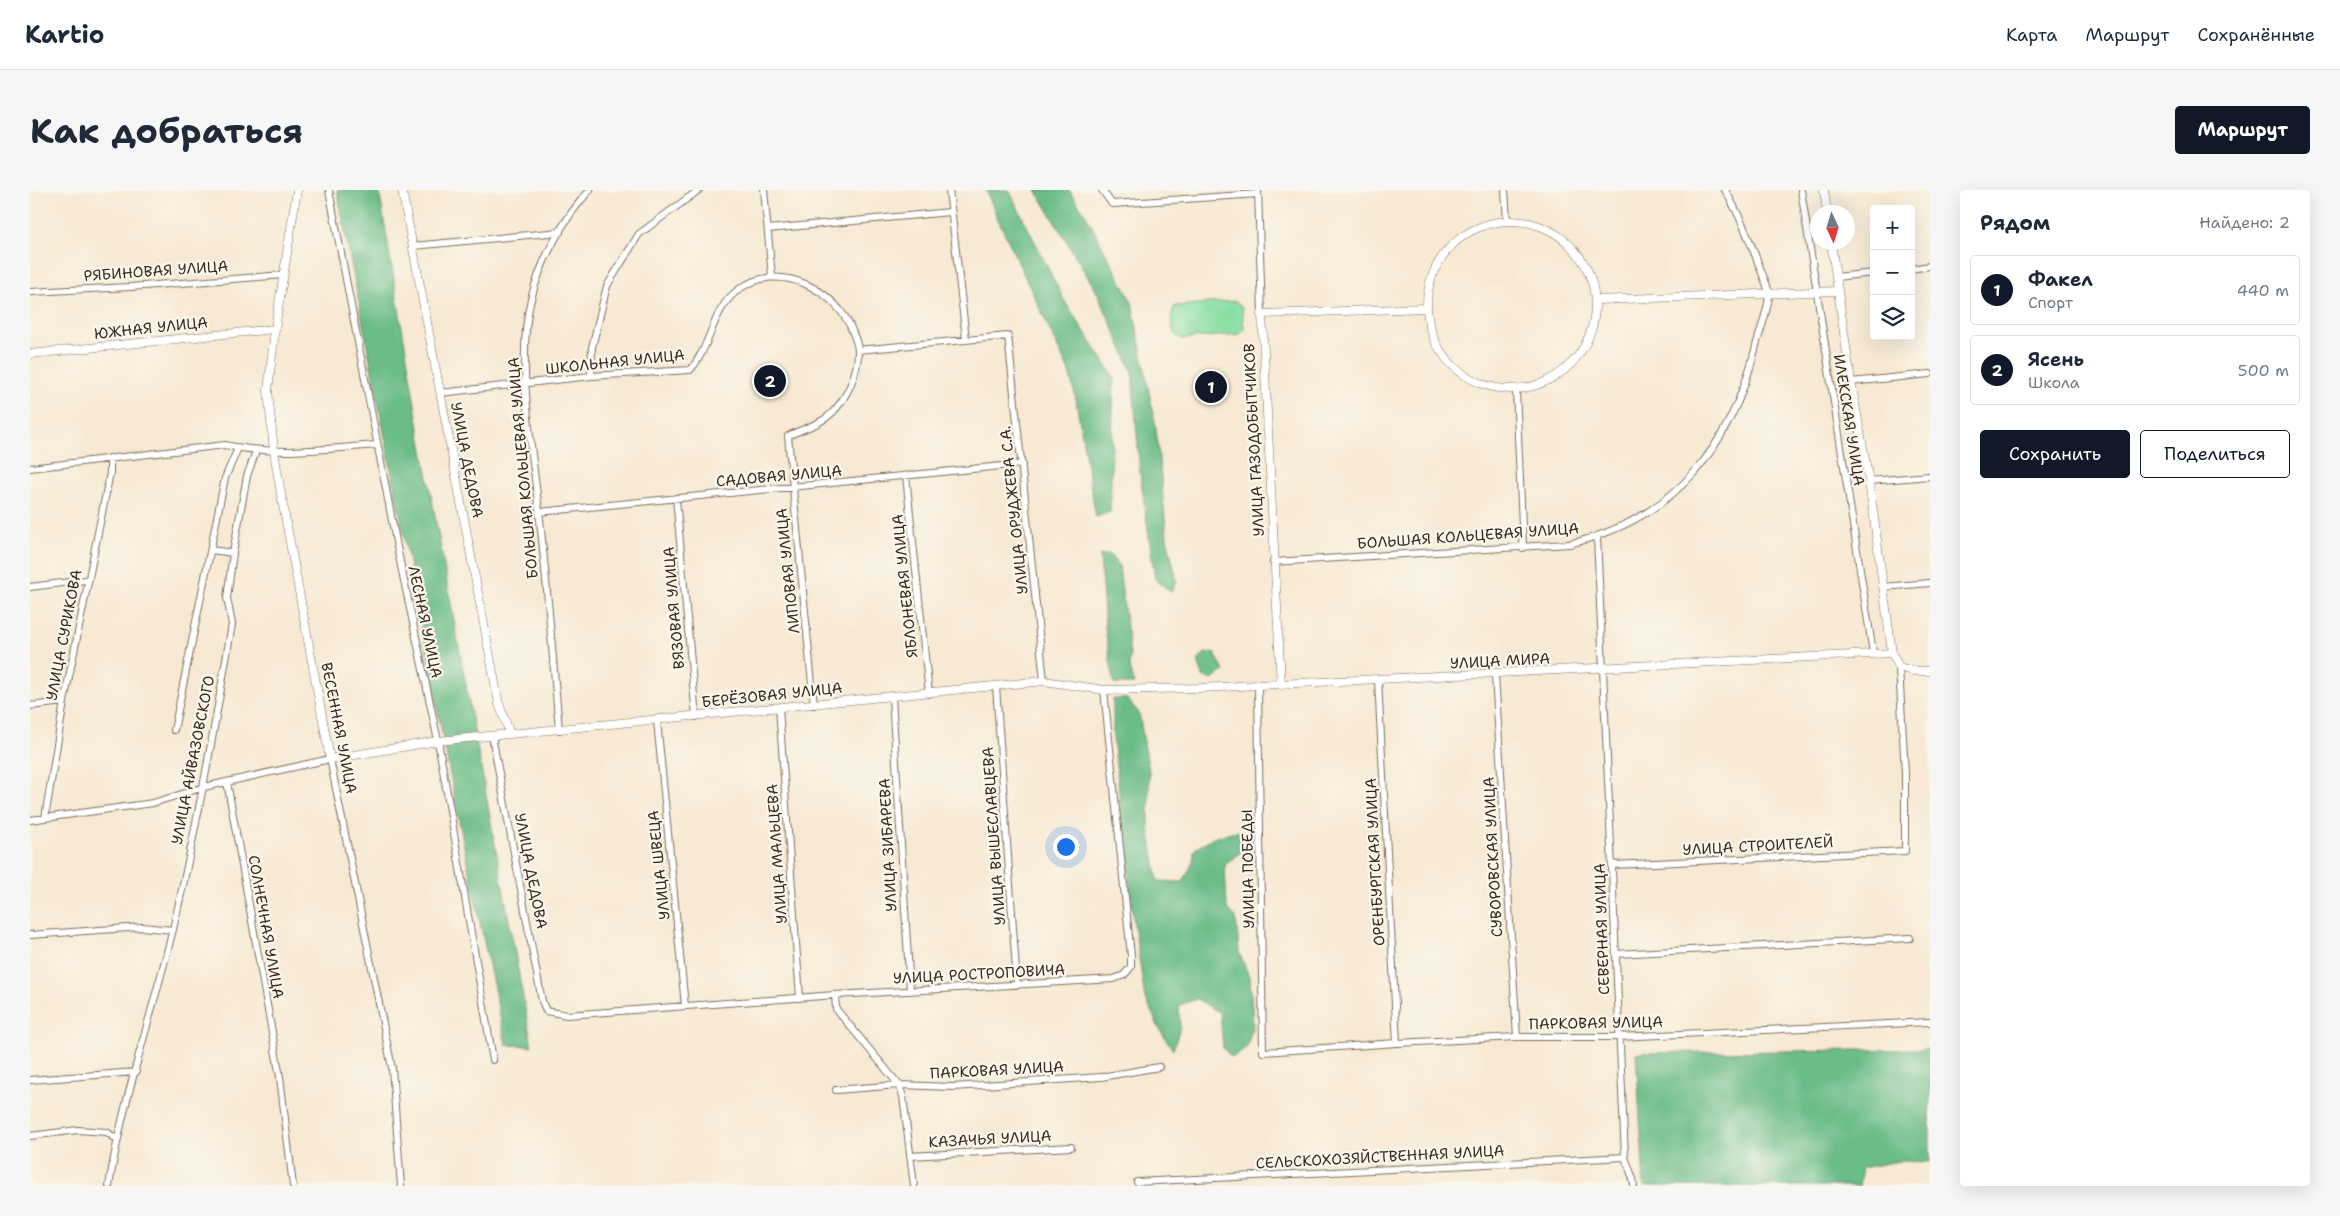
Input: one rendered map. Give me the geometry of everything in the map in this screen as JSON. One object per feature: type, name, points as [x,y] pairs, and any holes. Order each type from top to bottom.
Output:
[{"type":"street","points":[[275,329],[297,190]]},
{"type":"street","name":"ЛЕСНАЯ УЛИЦА","points":[[329,190],[377,445],[438,741],[493,1060]]},
{"type":"street","name":"УЛИЦА ДЕДОВА","points":[[402,190],[499,704],[510,734]]},
{"type":"street","name":"БОЛЬШАЯ КОЛЬЦЕВАЯ УЛИЦА","points":[[560,730],[539,512],[532,462],[525,342],[531,300],[543,264],[579,202],[590,190]]},
{"type":"street","points":[[591,376],[592,347],[606,286],[639,234],[699,190]]},
{"type":"street","points":[[764,190],[772,277]]},
{"type":"street","points":[[858,350],[966,339],[950,212],[949,190]]},
{"type":"street","name":"УЛИЦА ГАЗОДОБЫТЧИКОВ","points":[[1102,190],[1112,204],[1258,192],[1273,562],[1281,685]]},
{"type":"street","points":[[1505,190],[1506,220]]},
{"type":"street","points":[[1725,190],[1746,230],[1769,294]]},
{"type":"street","name":"ИЛЕКСКАЯ УЛИЦА","points":[[1801,190],[1873,653]]},
{"type":"street","points":[[1824,190],[1826,205]]},
{"type":"street","points":[[768,229],[950,212]]},
{"type":"street","points":[[1506,220],[1534,224],[1556,234],[1574,250],[1589,272],[1597,300],[1590,333],[1579,355],[1555,376],[1536,385],[1516,390],[1480,383],[1452,364],[1436,341],[1426,308],[1433,277],[1450,248],[1467,233],[1506,220]]},
{"type":"street","points":[[413,246],[560,232]]},
{"type":"street","points":[[1832,250],[1869,481],[1892,653],[1899,667],[1914,671],[1930,671]]},
{"type":"street","points":[[1915,268],[1930,266]]},
{"type":"street","points":[[1836,277],[1870,273]]},
{"type":"street","name":"РЯБИНОВАЯ УЛИЦА","points":[[30,292],[130,287],[284,275]]},
{"type":"street","name":"ШКОЛЬНАЯ УЛИЦА","points":[[440,393],[591,376],[690,370],[700,360],[717,315],[726,301],[752,280],[772,277],[796,281],[818,289],[836,303],[849,323],[858,350],[855,371],[842,401],[830,414],[815,425],[788,436]]},
{"type":"street","points":[[1597,300],[1838,291]]},
{"type":"street","name":"БОЛЬШАЯ КОЛЬЦЕВАЯ УЛИЦА","points":[[1273,562],[1569,544],[1597,537],[1640,515],[1672,494],[1694,475],[1719,441],[1737,409],[1750,371],[1769,294]]},
{"type":"street","points":[[1262,314],[1426,308]]},
{"type":"street","name":"ЮЖНАЯ УЛИЦА","points":[[30,354],[275,329]]},
{"type":"street","name":"ВЕСЕННАЯ УЛИЦА","points":[[275,329],[268,391],[274,451],[330,759],[392,1068],[401,1186]]},
{"type":"street","name":"УЛИЦА ОРУДЖЕВА С.А.","points":[[966,339],[1008,336],[1044,681]]},
{"type":"street","points":[[1852,382],[1930,374]]},
{"type":"street","points":[[1516,390],[1523,548]]},
{"type":"street","name":"ЛИПОВАЯ УЛИЦА","points":[[788,436],[814,705]]},
{"type":"street","points":[[30,468],[224,445],[256,451],[296,452],[377,445]]},
{"type":"street","points":[[174,730],[225,478],[238,448]]},
{"type":"street","name":"УЛИЦА АЙВАЗОВСКОГО","points":[[110,1186],[116,1139],[128,1090],[136,1072],[173,930],[204,787],[232,624],[226,598],[247,476],[256,451]]},
{"type":"street","name":"УЛИЦА СУРИКОВА","points":[[45,818],[86,580],[110,473],[110,458]]},
{"type":"street","name":"САДОВАЯ УЛИЦА","points":[[539,512],[1022,464]]},
{"type":"street","name":"ЯБЛОНЕВАЯ УЛИЦА","points":[[906,476],[929,694]]},
{"type":"street","points":[[1869,481],[1930,476]]},
{"type":"street","name":"ВЯЗОВАЯ УЛИЦА","points":[[676,498],[696,717]]},
{"type":"street","name":"СЕВЕРНАЯ УЛИЦА","points":[[1597,537],[1613,865],[1618,1036],[1625,1157],[1634,1186]]},
{"type":"street","points":[[211,550],[233,553]]},
{"type":"street","points":[[30,587],[86,580]]},
{"type":"street","points":[[1882,587],[1930,583]]},
{"type":"street","name":"УЛИЦА МИРА","points":[[1107,690],[1258,686],[1495,675],[1892,653]]},
{"type":"street","name":"УЛИЦА СТРОИТЕЛЕЙ","points":[[1613,865],[1905,851],[1905,773],[1899,667]]},
{"type":"street","name":"СУВОРОВСКАЯ УЛИЦА","points":[[1495,675],[1516,1037]]},
{"type":"street","name":"ОРЕНБУРГСКАЯ УЛИЦА","points":[[1378,680],[1397,1042]]},
{"type":"street","name":"БЕРЁЗОВАЯ УЛИЦА","points":[[330,759],[438,741],[657,721],[1044,681],[1107,690]]},
{"type":"street","name":"УЛИЦА ВЫШЕСЛАВЦЕВА","points":[[996,686],[1017,985]]},
{"type":"street","name":"УЛИЦА ПОБЕДЫ","points":[[1258,686],[1263,1052]]},
{"type":"street","name":"УЛИЦА РОСТРОПОВИЧА","points":[[546,1011],[567,1015],[835,995],[1114,979],[1124,975],[1131,967],[1107,690]]},
{"type":"street","name":"УЛИЦА ЗИБАРЕВА","points":[[892,697],[910,991]]},
{"type":"street","points":[[30,706],[64,702]]},
{"type":"street","name":"УЛИЦА МАЛЬЦЕВА","points":[[779,708],[800,998]]},
{"type":"street","name":"УЛИЦА ШВЕЦА","points":[[657,721],[685,1006]]},
{"type":"street","name":"УЛИЦА ДЕДОВА","points":[[492,736],[542,1000],[546,1011]]},
{"type":"street","points":[[30,820],[153,803],[204,787],[330,759]]},
{"type":"street","name":"СОЛНЕЧНАЯ УЛИЦА","points":[[227,782],[280,1077],[293,1186]]},
{"type":"street","points":[[30,935],[142,927],[173,930]]},
{"type":"street","points":[[1616,954],[1910,938]]},
{"type":"street","points":[[835,995],[836,1009],[899,1085],[903,1096],[914,1186]]},
{"type":"street","name":"ПАРКОВАЯ УЛИЦА","points":[[1263,1052],[1397,1042],[1516,1037],[1618,1036],[1930,1022]]},
{"type":"street","name":"ПАРКОВАЯ УЛИЦА","points":[[836,1090],[899,1085],[953,1087],[1081,1079],[1159,1067]]},
{"type":"street","points":[[30,1080],[136,1072]]},
{"type":"street","points":[[30,1136],[78,1130],[107,1132],[116,1139]]},
{"type":"street","name":"КАЗАЧЬЯ УЛИЦА","points":[[910,1156],[1071,1147]]},
{"type":"street","name":"СЕЛЬСКОХОЗЯЙСТВЕННАЯ УЛИЦА","points":[[1137,1182],[1625,1157]]},
{"type":"green space","points":[[337,190],[379,190],[420,434],[532,1046],[506,1045],[466,857]]},
{"type":"green space","points":[[986,190],[1009,190],[1064,300],[1114,377],[1110,512],[1096,517],[1075,395],[1068,369]]},
{"type":"green space","points":[[1036,190],[1069,190],[1086,215],[1132,302],[1156,428],[1167,537],[1177,582],[1171,592],[1155,579],[1140,474],[1132,371],[1098,294]]},
{"type":"green space","points":[[1234,301],[1242,307],[1244,329],[1240,334],[1182,339],[1175,334],[1171,320],[1175,306]]},
{"type":"green space","points":[[1109,554],[1119,566],[1130,655],[1129,666],[1134,684],[1114,684],[1105,628],[1100,555]]},
{"type":"green space","points":[[1205,653],[1215,653],[1224,671],[1212,680],[1203,676],[1198,661]]},
{"type":"green space","points":[[1113,699],[1127,699],[1139,713],[1149,771],[1149,827],[1158,881],[1183,882],[1193,862],[1194,850],[1213,837],[1241,831],[1241,852],[1225,864],[1227,908],[1236,917],[1239,952],[1250,979],[1253,1024],[1247,1047],[1232,1058],[1223,1048],[1220,1013],[1197,999],[1179,1005],[1180,1027],[1173,1050],[1159,1028],[1145,998],[1133,917],[1113,737]]},
{"type":"green space","points":[[1930,1049],[1930,1162],[1899,1161],[1862,1168],[1859,1186],[1644,1186],[1636,1053]]},
{"type":"place","name":"Ясень","points":[[770,381]]},
{"type":"place","name":"Факел","points":[[1211,387]]}]
